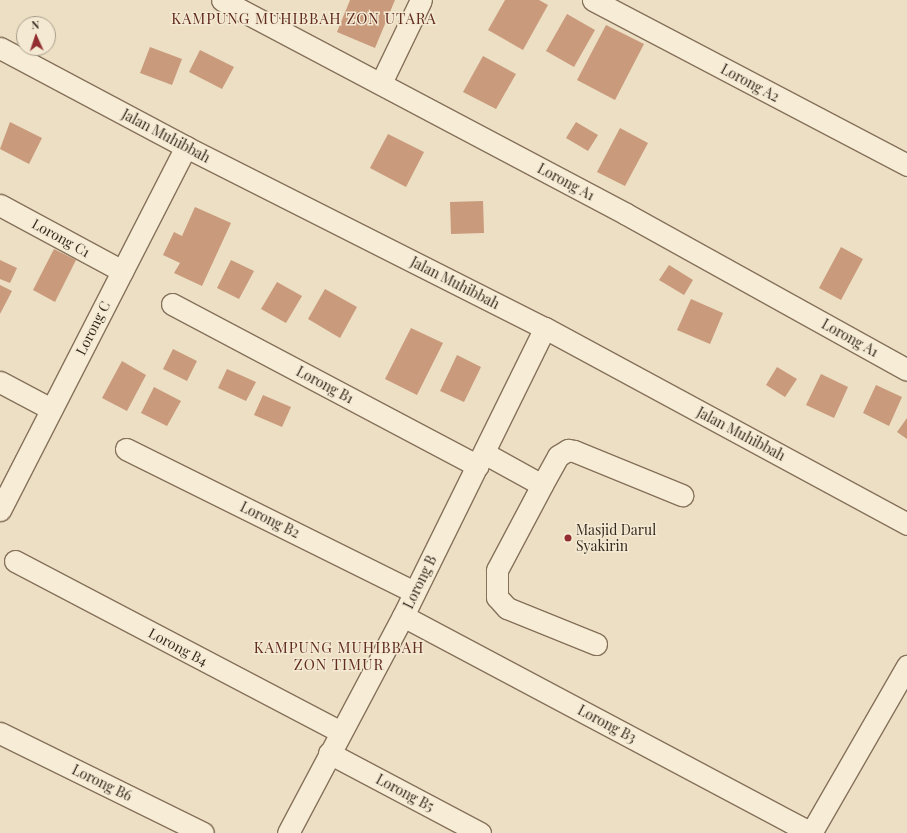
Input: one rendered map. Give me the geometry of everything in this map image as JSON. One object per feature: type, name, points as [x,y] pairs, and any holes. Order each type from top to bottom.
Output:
[{"type":"street","name":"Lorong A1","points":[[222,0],[381,83],[907,370]]},
{"type":"street","points":[[381,83],[422,0]]},
{"type":"street","name":"Lorong A2","points":[[593,0],[907,165]]},
{"type":"street","name":"Jalan Muhibbah","points":[[0,48],[186,147],[544,328],[907,524]]},
{"type":"street","name":"Lorong C","points":[[0,510],[186,147]]},
{"type":"street","name":"Lorong C1","points":[[0,205],[122,271]]},
{"type":"street","name":"Lorong B1","points":[[172,304],[481,460],[542,485]]},
{"type":"street","name":"Lorong B","points":[[288,833],[329,753],[403,616],[481,460],[544,328]]},
{"type":"street","points":[[0,382],[51,409]]},
{"type":"street","name":"Lorong B2","points":[[126,449],[414,592]]},
{"type":"street","points":[[596,644],[507,608],[496,597],[497,570],[558,456],[568,450],[608,463],[682,495]]},
{"type":"street","name":"Lorong B4","points":[[15,561],[341,732]]},
{"type":"street","name":"Lorong B3","points":[[403,616],[811,833]]},
{"type":"street","points":[[811,833],[907,666]]},
{"type":"street","name":"Lorong B6","points":[[0,733],[203,833]]},
{"type":"street","name":"Lorong B5","points":[[329,753],[480,833]]},
{"type":"building","points":[[350,0],[395,0],[375,48],[337,32]]},
{"type":"building","points":[[505,0],[539,0],[548,5],[523,50],[488,30]]},
{"type":"building","points":[[567,14],[595,30],[574,67],[546,51]]},
{"type":"building","points":[[606,25],[644,44],[615,100],[577,80]]},
{"type":"building","points":[[150,47],[182,59],[172,85],[140,73]]},
{"type":"building","points":[[200,50],[234,67],[222,89],[189,72]]},
{"type":"building","points":[[483,56],[516,74],[496,109],[463,92]]},
{"type":"building","points":[[10,122],[42,138],[29,164],[0,149]]},
{"type":"building","points":[[576,122],[598,135],[588,151],[566,138]]},
{"type":"building","points":[[620,128],[648,143],[625,186],[597,172]]},
{"type":"building","points":[[388,134],[424,152],[406,187],[370,168]]},
{"type":"building","points":[[483,201],[484,233],[451,234],[450,202]]},
{"type":"building","points":[[195,207],[231,223],[202,286],[174,273],[180,263],[163,255],[174,232],[182,236]]},
{"type":"building","points":[[841,247],[863,259],[841,300],[819,288]]},
{"type":"building","points":[[54,249],[76,260],[55,302],[33,290]]},
{"type":"building","points":[[0,260],[17,268],[10,283],[0,279]]},
{"type":"building","points":[[231,260],[254,271],[239,299],[217,288]]},
{"type":"building","points":[[669,265],[693,280],[684,295],[659,280]]},
{"type":"building","points":[[277,282],[302,296],[286,323],[261,309]]},
{"type":"building","points":[[0,285],[12,291],[0,314]]},
{"type":"building","points":[[325,289],[357,307],[340,338],[308,319]]},
{"type":"building","points":[[691,299],[723,313],[710,344],[677,330]]},
{"type":"building","points":[[411,328],[443,343],[417,395],[385,379]]},
{"type":"building","points":[[173,349],[197,361],[187,381],[163,369]]},
{"type":"building","points":[[457,355],[481,367],[464,402],[440,391]]},
{"type":"building","points":[[122,361],[146,375],[127,411],[102,398]]},
{"type":"building","points":[[777,367],[797,379],[785,397],[766,385]]},
{"type":"building","points":[[227,369],[256,382],[246,401],[218,388]]},
{"type":"building","points":[[821,374],[848,387],[834,418],[806,405]]},
{"type":"building","points":[[876,385],[902,397],[889,426],[863,413]]},
{"type":"building","points":[[154,387],[181,401],[167,426],[141,413]]},
{"type":"building","points":[[263,395],[291,407],[282,427],[254,415]]},
{"type":"building","points":[[907,418],[907,439],[897,432]]},
{"type":"place","name":"Masjid Darul Syakirin","points":[[568,538]]},
{"type":"district","name":"KAMPUNG MUHIBBAH ZON UTARA","points":[[304,19]]},
{"type":"district","name":"KAMPUNG MUHIBBAH ZON TIMUR","points":[[339,656]]}]
